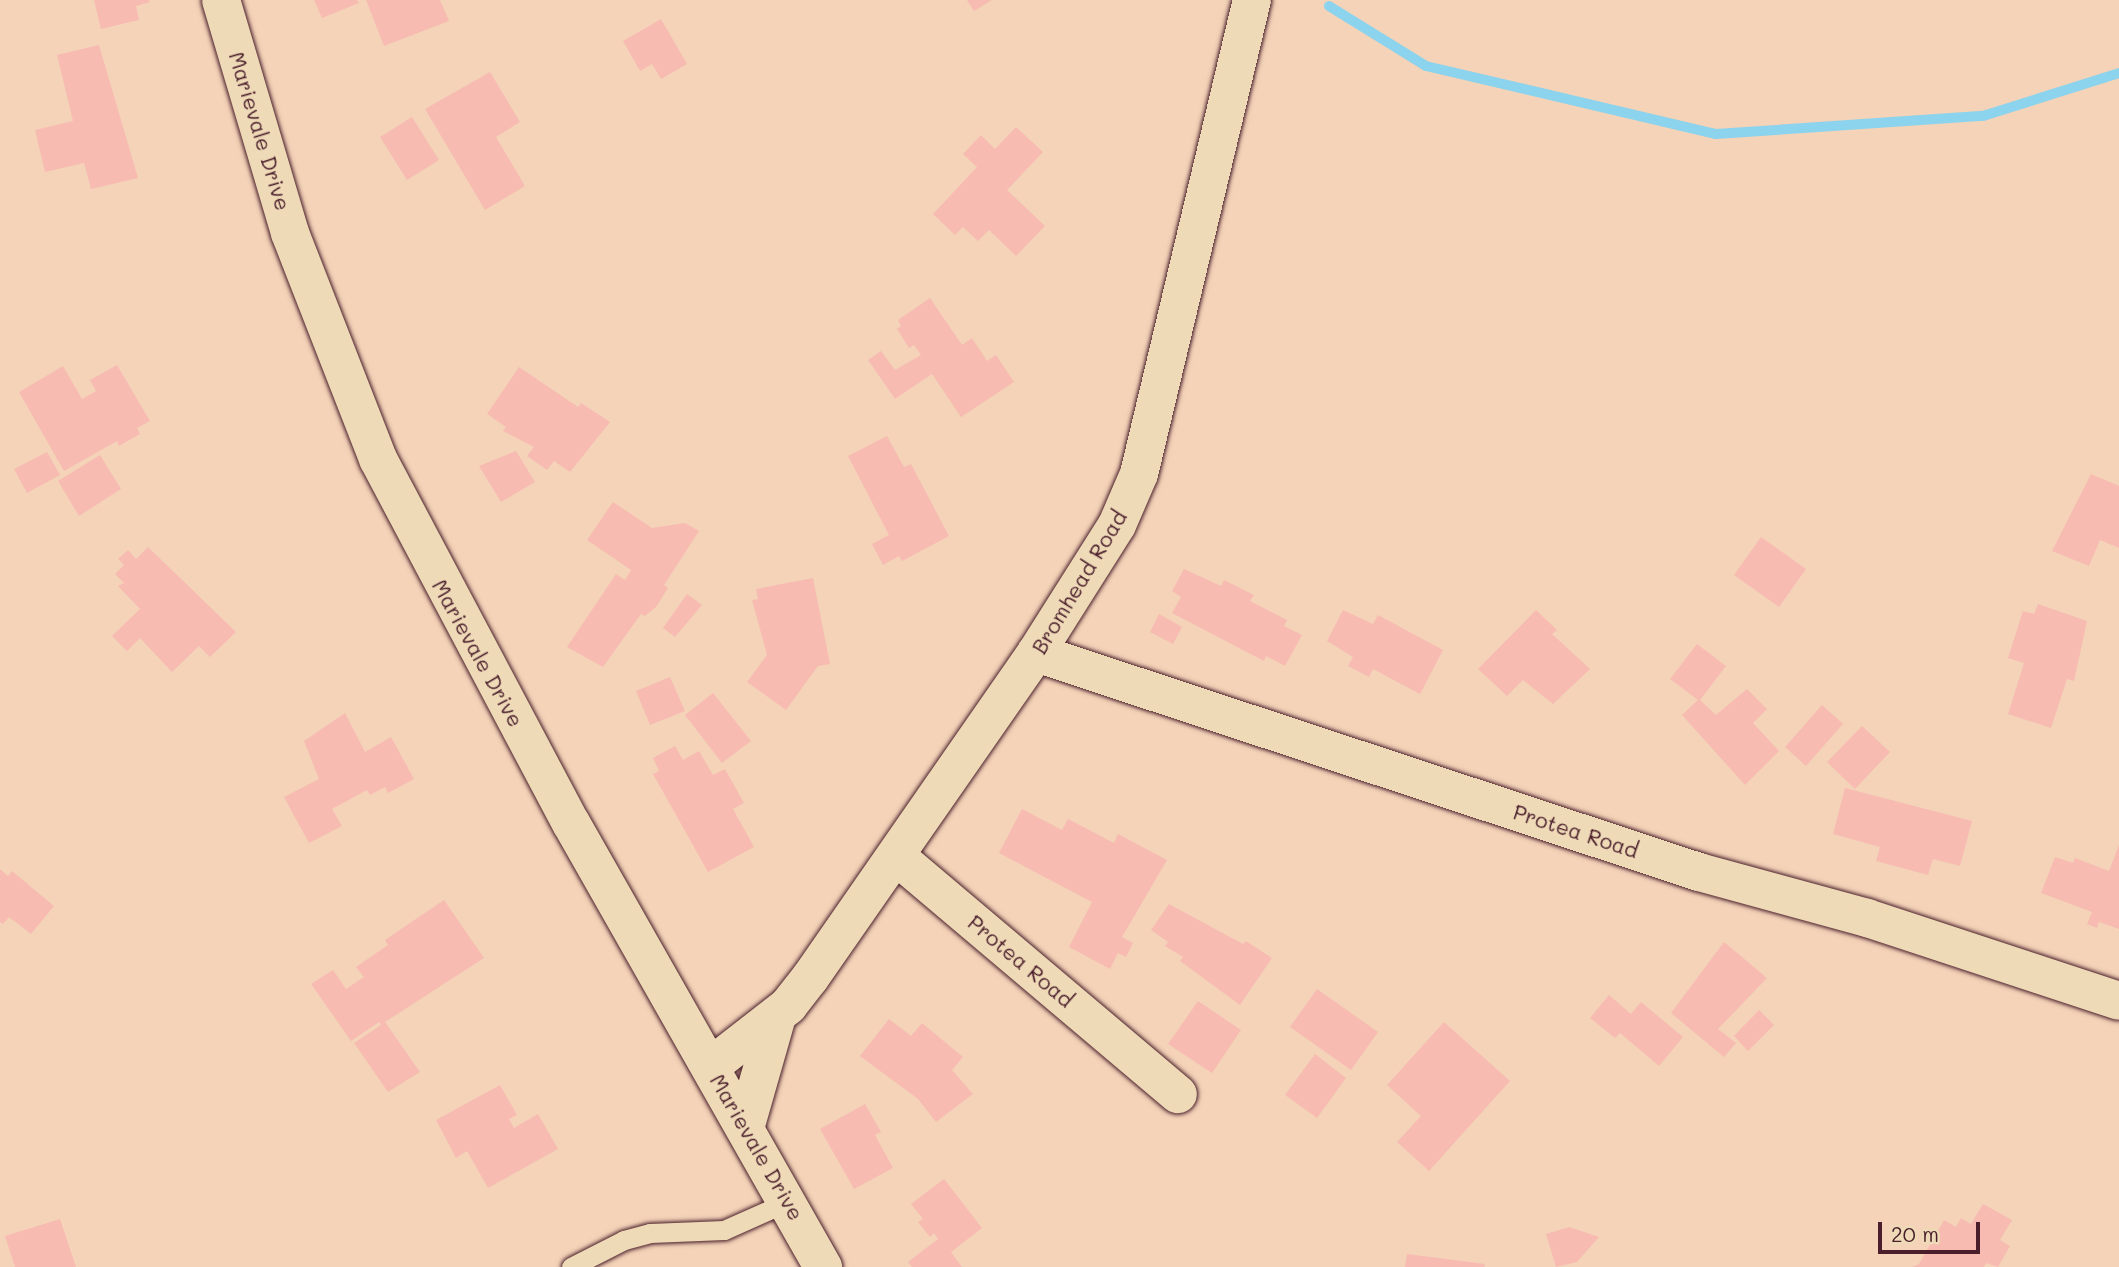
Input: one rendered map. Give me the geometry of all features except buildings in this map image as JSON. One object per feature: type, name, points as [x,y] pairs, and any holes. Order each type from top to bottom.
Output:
[{"type":"street","name":"Marievale Drive","points":[[221,0],[290,233],[378,458],[564,811],[746,1125],[823,1267]]},
{"type":"street","name":"Bromhead Road","points":[[711,1066],[777,1016],[810,978],[1036,653],[1117,525],[1139,474],[1252,0]]},
{"type":"street","name":"Protea Road","points":[[1036,653],[1699,872],[1867,918],[2119,1001]]},
{"type":"street","name":"Protea Road","points":[[896,856],[1178,1094]]},
{"type":"street","points":[[746,1125],[777,1016]]},
{"type":"lane","points":[[570,1267],[624,1240],[650,1233],[724,1230],[789,1201]]},
{"type":"waterway","points":[[1329,6],[1426,66],[1716,134],[1983,116],[2119,73]]}]
